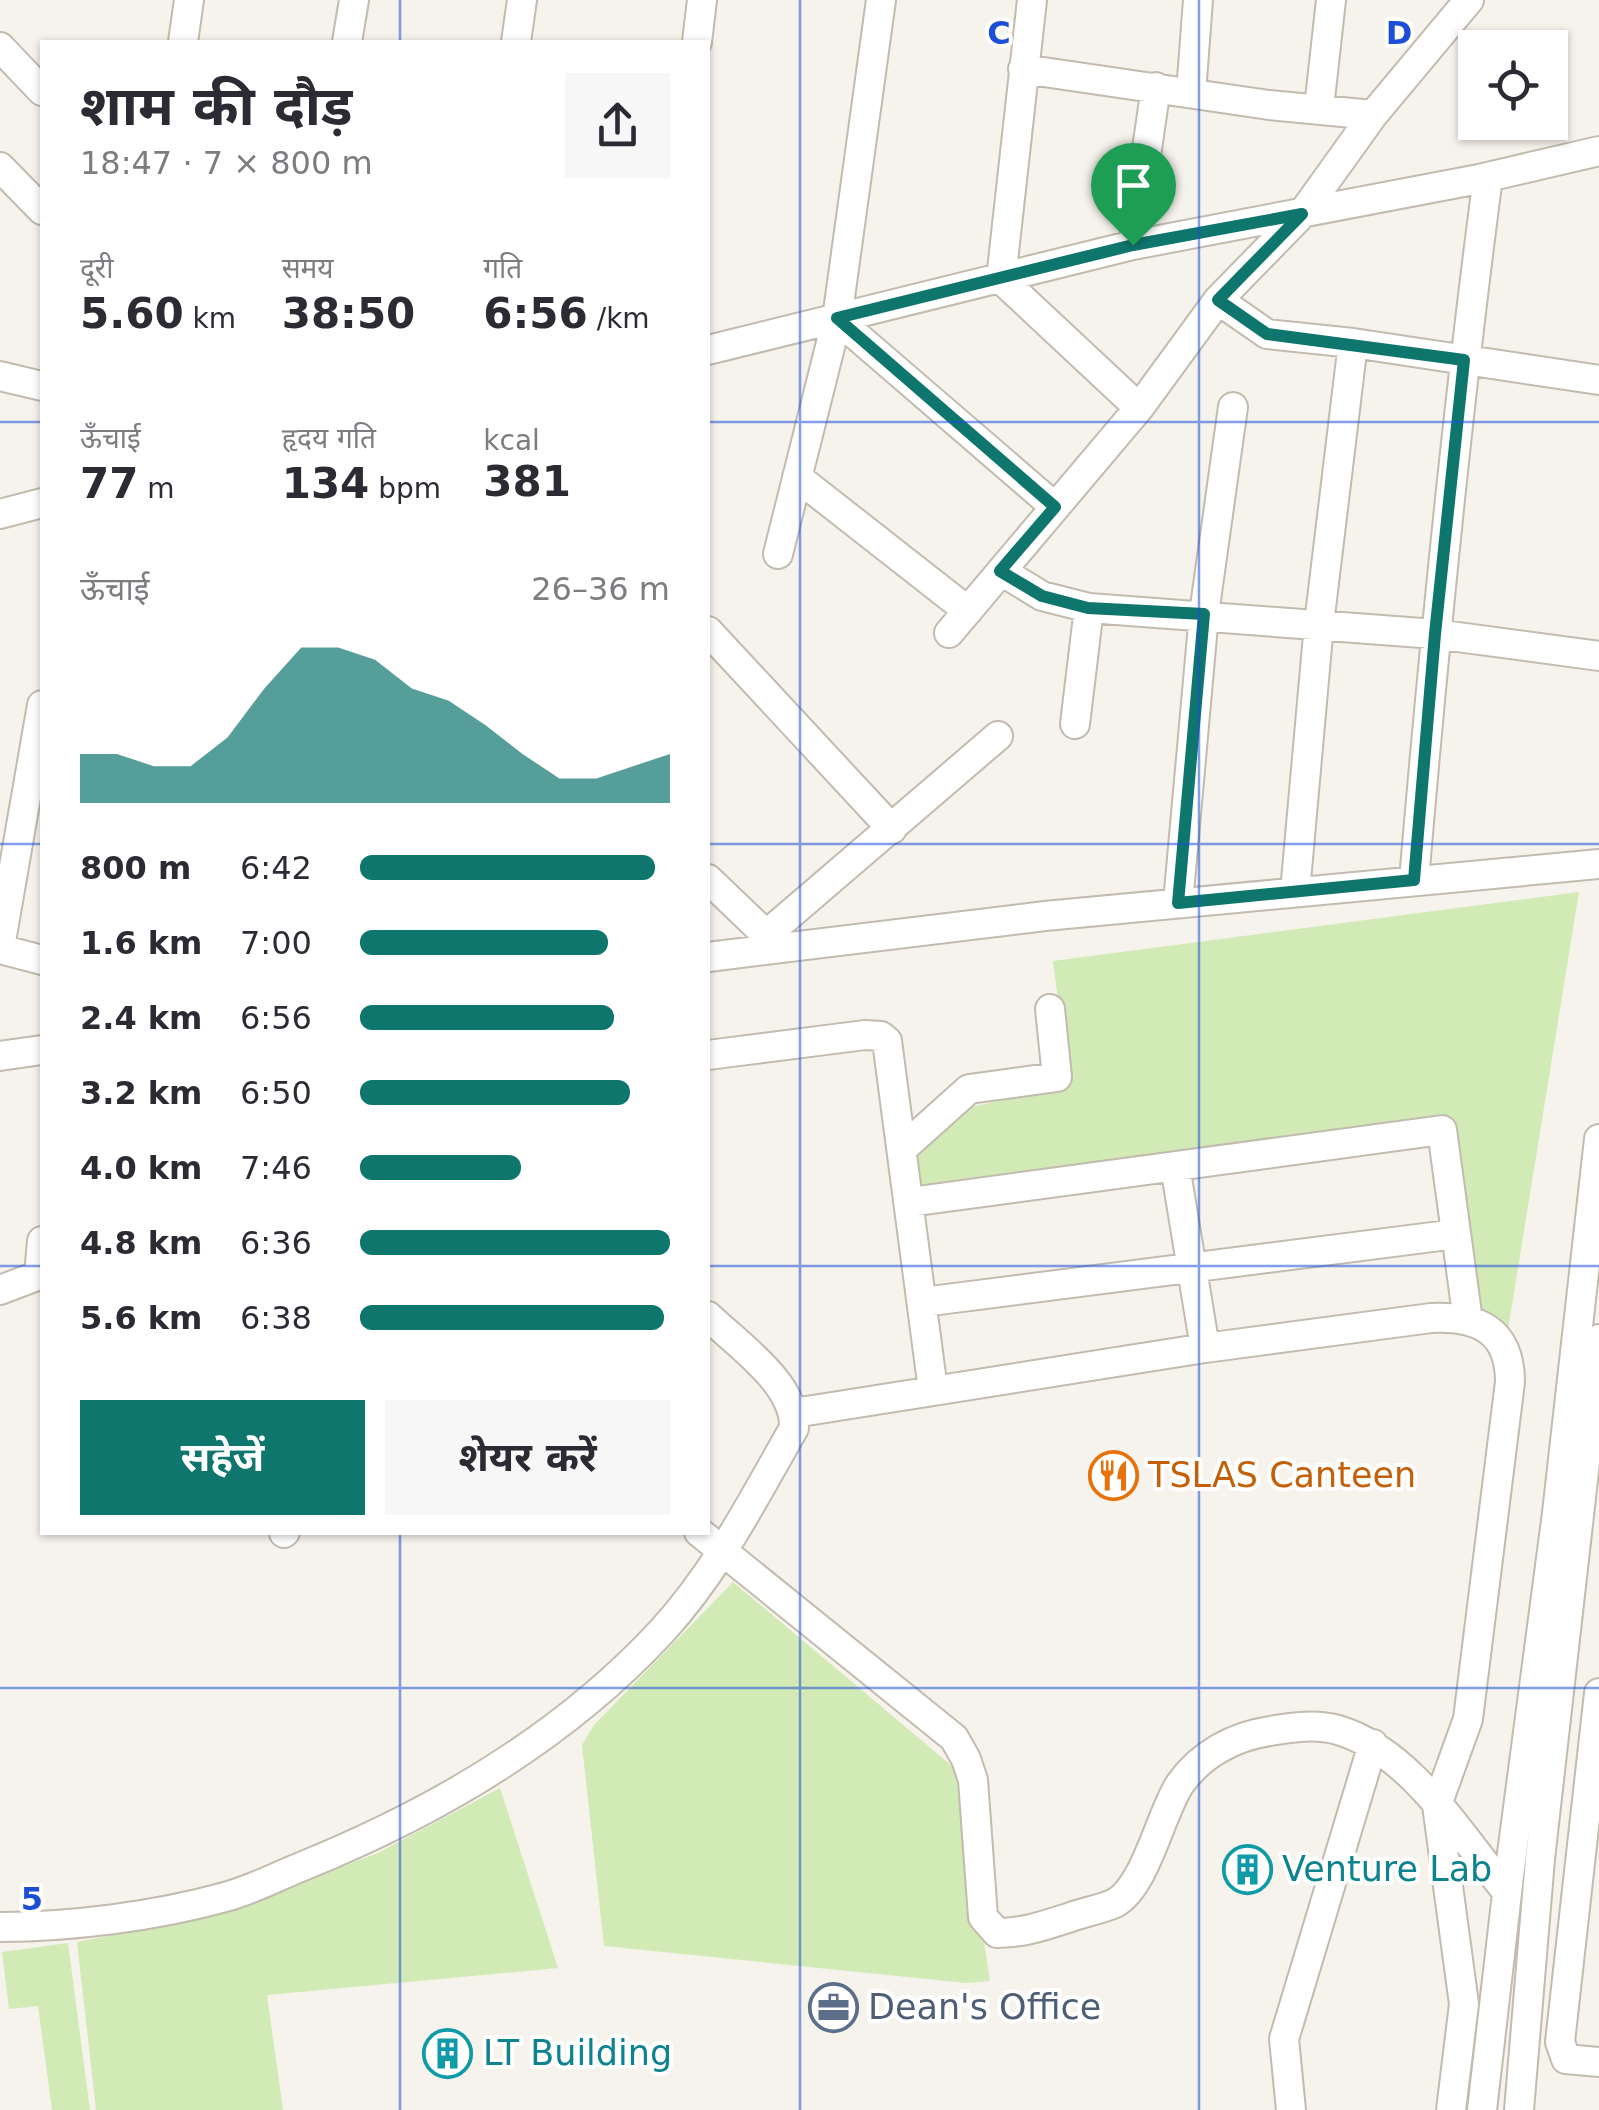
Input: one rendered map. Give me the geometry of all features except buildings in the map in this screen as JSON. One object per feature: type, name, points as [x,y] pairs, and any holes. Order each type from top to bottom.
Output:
[{"type":"street","points":[[183,40],[189,0]]},
{"type":"street","points":[[347,40],[354,0]]},
{"type":"street","points":[[516,40],[522,0]]},
{"type":"street","points":[[697,40],[702,0]]},
{"type":"street","points":[[778,554],[837,318],[881,0]]},
{"type":"street","points":[[1001,280],[1032,0]]},
{"type":"street","points":[[1191,92],[1198,0]]},
{"type":"street","points":[[1318,108],[1331,0]]},
{"type":"street","points":[[949,633],[1139,408],[1218,300],[1302,214],[1372,115],[1469,0]]},
{"type":"street","points":[[0,46],[40,89]]},
{"type":"street","points":[[1022,68],[1372,115]]},
{"type":"street","points":[[1133,245],[1156,87]]},
{"type":"street","points":[[710,350],[1133,245],[1599,152]]},
{"type":"street","points":[[2,173],[40,208]]},
{"type":"street","points":[[1414,880],[1435,634],[1488,177]]},
{"type":"street","points":[[1001,280],[1139,408]]},
{"type":"street","points":[[1218,300],[1267,334],[1599,380]]},
{"type":"street","points":[[837,318],[1055,507]]},
{"type":"street","points":[[1295,892],[1319,624],[1353,344]]},
{"type":"street","points":[[0,376],[40,386]]},
{"type":"street","points":[[1178,903],[1204,614],[1233,407]]},
{"type":"street","points":[[797,477],[968,611]]},
{"type":"street","points":[[0,514],[40,504]]},
{"type":"street","points":[[1000,571],[1042,596],[1088,608],[1435,634],[1599,656]]},
{"type":"street","points":[[1075,724],[1088,608]]},
{"type":"street","points":[[710,633],[892,829]]},
{"type":"street","points":[[40,718],[0,948],[40,959]]},
{"type":"street","points":[[772,941],[998,736]]},
{"type":"street","points":[[710,956],[772,941],[852,942],[1045,916],[1599,864]]},
{"type":"street","points":[[710,882],[772,941]]},
{"type":"street","points":[[902,1148],[969,1089],[1057,1076],[1050,1010]]},
{"type":"street","points":[[710,1055],[865,1035],[882,1036],[887,1041],[933,1390]]},
{"type":"street","points":[[0,1056],[40,1050]]},
{"type":"street","points":[[910,1202],[1442,1130],[1468,1321]]},
{"type":"street","points":[[1482,2110],[1557,1513],[1599,1139]]},
{"type":"street","points":[[1175,1166],[1205,1348]]},
{"type":"street","points":[[924,1302],[1456,1234]]},
{"type":"street","points":[[0,1290],[40,1274]]},
{"type":"street","points":[[794,1413],[1205,1348],[1431,1318],[1452,1317],[1494,1332],[1505,1348],[1510,1382],[1468,1719],[1437,1805],[1464,2004],[1451,2110]]},
{"type":"street","points":[[0,1928],[131,1915],[227,1897],[344,1850],[448,1796],[581,1709],[664,1629],[724,1551],[794,1428],[794,1413],[786,1393],[710,1318]]},
{"type":"street","points":[[1519,2110],[1540,1859],[1599,1339]]},
{"type":"street","points":[[703,1535],[954,1738],[973,1780],[983,1917],[997,1933],[1020,1933],[1117,1902],[1130,1890],[1180,1784],[1213,1751],[1258,1732],[1318,1727],[1338,1730],[1373,1744],[1403,1768],[1507,1892]]},
{"type":"street","points":[[1599,1693],[1560,2042],[1566,2058],[1599,2062]]},
{"type":"street","points":[[1291,2110],[1284,2039],[1373,1744]]},
{"type":"green space","points":[[1579,892],[1505,1348],[1467,1315],[1448,1115],[919,1185],[915,1156],[971,1107],[1069,1086],[1053,961]]},
{"type":"green space","points":[[733,1582],[958,1771],[990,1981],[966,1983],[604,1946],[582,1745],[594,1725]]},
{"type":"green space","points":[[500,1788],[558,1968],[267,1995],[283,2110],[96,2110],[77,1942],[219,1914],[378,1853]]},
{"type":"green space","points":[[68,1943],[90,2110],[52,2110],[38,2006],[9,2009],[2,1952]]},
{"type":"place","name":"TSLAS Canteen","points":[[1113,1475]]},
{"type":"place","name":"Venture Lab","points":[[1247,1869]]},
{"type":"place","name":"Dean's Office","points":[[833,2007]]},
{"type":"place","name":"LT Building","points":[[448,2053]]},
{"type":"route","points":[[1302,214],[1218,300],[1267,334],[1464,360],[1414,880],[1178,903],[1204,614],[1088,608],[1042,596],[1000,571],[1055,507],[837,318],[1133,245],[1302,214]]}]
